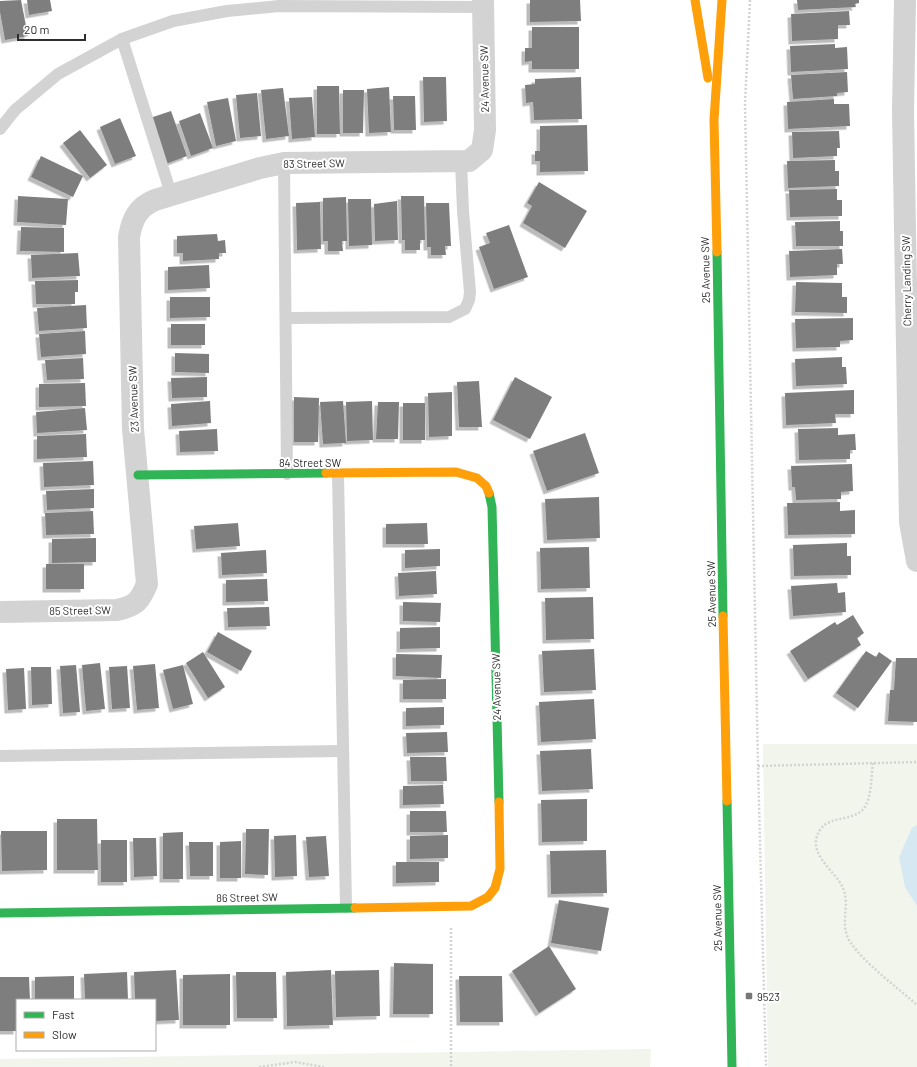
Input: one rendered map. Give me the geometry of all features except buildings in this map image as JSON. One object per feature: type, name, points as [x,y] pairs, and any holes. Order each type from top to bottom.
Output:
[{"type":"street","name":"25 Avenue SW","points":[[695,0],[714,120]]},
{"type":"street","name":"25 Avenue SW","points":[[722,0],[714,120],[732,1067]]},
{"type":"street","name":"Cherry Landing SW","points":[[905,0],[903,111],[912,286],[910,522],[917,561]]},
{"type":"street","name":"24 Avenue SW","points":[[469,159],[482,150],[485,130],[483,3]]},
{"type":"street","name":"83 Street SW","points":[[136,215],[148,203],[171,194],[260,168],[284,163],[469,159]]},
{"type":"street","name":"23 Avenue SW","points":[[136,215],[131,225],[129,236],[132,404],[147,584]]},
{"type":"street","name":"84 Street SW","points":[[138,475],[456,472],[474,475],[482,480]]},
{"type":"street","name":"24 Avenue SW","points":[[482,480],[491,496],[492,507],[500,853],[499,880],[496,889],[490,895]]},
{"type":"street","name":"85 Street SW","points":[[0,612],[117,610],[130,607],[138,601],[147,584]]},
{"type":"street","name":"86 Street SW","points":[[0,913],[471,906],[481,903],[490,895]]},
{"type":"lane","points":[[0,129],[15,110],[58,74],[122,39],[172,21],[227,11],[279,6],[483,3]]},
{"type":"lane","points":[[122,39],[171,194]]},
{"type":"lane","points":[[287,318],[449,317],[465,309],[469,300],[470,292],[463,211],[469,159]]},
{"type":"lane","points":[[284,163],[287,318],[287,474]]},
{"type":"lane","points":[[338,474],[346,907]]},
{"type":"lane","points":[[0,756],[342,751]]},
{"type":"path","points":[[750,0],[745,103],[758,766],[766,1067]]},
{"type":"path","points":[[758,766],[917,762]]},
{"type":"path","points":[[873,763],[866,805],[855,815],[826,824],[817,836],[817,851],[820,858],[839,881],[846,895],[844,929],[851,943],[917,1005]]},
{"type":"path","points":[[450,924],[451,1067]]},
{"type":"path","points":[[259,1067],[295,1062],[324,1067]]},
{"type":"shaded area","points":[[763,744],[917,744],[917,1067],[768,1067]]},
{"type":"shaded area","points":[[651,1049],[650,1067],[0,1067],[0,1059]]},
{"type":"water","points":[[917,825],[917,906],[905,887],[899,857],[912,828]]},
{"type":"traffic: fast","points":[[717,252],[723,616]]},
{"type":"traffic: fast","points":[[138,475],[326,473]]},
{"type":"traffic: fast","points":[[489,493],[492,507],[499,802]]},
{"type":"traffic: fast","points":[[727,801],[732,1067]]},
{"type":"traffic: fast","points":[[0,913],[355,908]]},
{"type":"traffic: slow","points":[[695,0],[708,78]]},
{"type":"traffic: slow","points":[[717,252],[714,120],[722,0]]},
{"type":"traffic: slow","points":[[326,473],[456,472],[477,478],[486,486],[489,493]]},
{"type":"traffic: slow","points":[[723,616],[727,801]]},
{"type":"traffic: slow","points":[[355,908],[471,906],[488,897],[495,888],[500,869],[499,802]]},
{"type":"place","name":"9523","points":[[749,996]]}]
